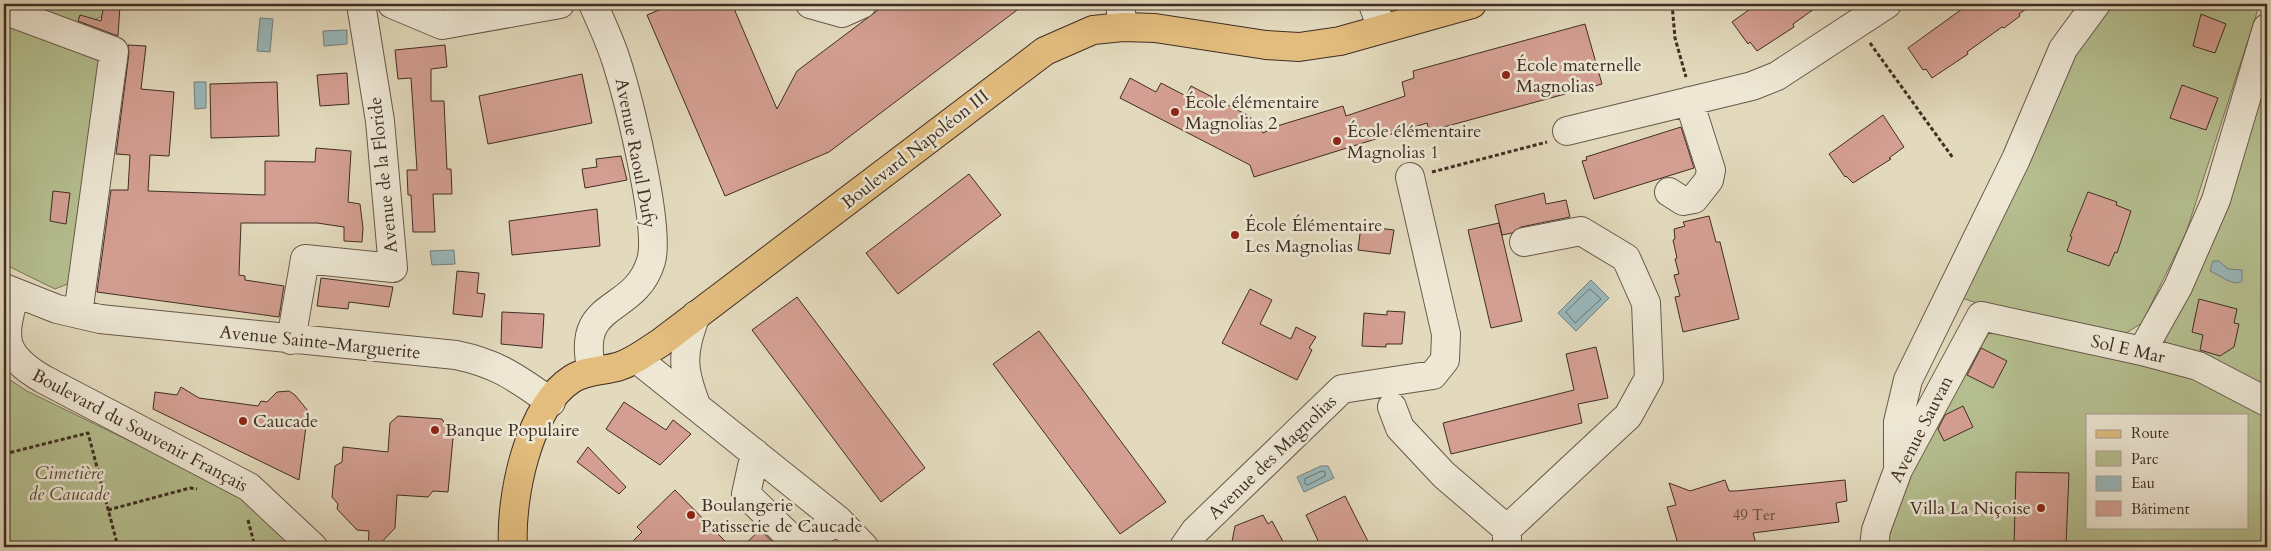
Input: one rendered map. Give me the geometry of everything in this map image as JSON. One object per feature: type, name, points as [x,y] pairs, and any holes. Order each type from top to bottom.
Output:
[{"type":"main road","name":"Boulevard Napoléon III","points":[[513,547],[512,511],[516,489],[530,442],[539,421],[551,402],[572,378],[592,371],[620,366],[636,359],[1045,51],[1122,15],[1154,28],[1266,45],[1299,47],[1340,41],[1453,6]]},
{"type":"street","name":"Avenue de la Floride","points":[[291,340],[305,259],[392,268],[380,121],[361,4]]},
{"type":"street","points":[[392,4],[442,25],[560,4]]},
{"type":"street","name":"Avenue Raoul Dufy","points":[[592,371],[587,346],[590,332],[595,322],[627,296],[648,271],[652,258],[652,233],[646,186],[624,90],[616,59],[593,4]]},
{"type":"street","points":[[810,4],[842,13],[862,4]]},
{"type":"street","points":[[1373,4],[1382,29]]},
{"type":"street","points":[[1567,131],[1682,102],[1724,94],[1777,76],[1887,4]]},
{"type":"street","points":[[1898,470],[1898,422],[1908,380],[2016,158],[2063,48],[2096,4]]},
{"type":"street","points":[[4,10],[114,51],[78,314]]},
{"type":"street","points":[[2142,351],[2178,287],[2216,200],[2258,91],[2267,28]]},
{"type":"street","points":[[1669,192],[1682,201],[1694,199],[1710,180],[1710,170],[1682,102]]},
{"type":"street","name":"Avenue des Magnolias","points":[[1184,547],[1196,531],[1342,389],[1433,375],[1446,360],[1446,334],[1410,178]]},
{"type":"street","points":[[1392,407],[1400,428],[1444,476],[1507,538],[1628,416],[1649,378],[1646,303],[1626,258],[1581,231],[1524,242]]},
{"type":"street","name":"Avenue Sainte-Marguerite","points":[[9,291],[78,314],[291,340],[456,355],[485,361],[509,373],[551,402]]},
{"type":"street","name":"Boulevard du Souvenir Français","points":[[9,291],[6,327],[9,346],[20,364],[43,379],[249,487],[313,547]]},
{"type":"street","points":[[696,315],[686,344],[685,372],[697,407]]},
{"type":"street","name":"Avenue Sauvan","points":[[1874,547],[1876,530],[1898,470],[1981,316]]},
{"type":"street","name":"Sol E Mar","points":[[1981,316],[2142,351],[2198,366],[2267,402]]},
{"type":"street","points":[[636,359],[838,520],[864,547]]},
{"type":"street","points":[[755,453],[746,494],[799,546],[838,520]]},
{"type":"path","points":[[1672,4],[1675,38],[1686,76],[1673,94],[1682,102]]},
{"type":"path","points":[[1856,24],[1952,158]]},
{"type":"path","points":[[1410,178],[1551,142],[1567,131]]},
{"type":"path","points":[[4,454],[88,433],[118,547]]},
{"type":"path","points":[[108,510],[190,488],[198,490]]},
{"type":"path","points":[[247,516],[255,547]]},
{"type":"green space","points":[[4,4],[126,4],[75,30]]},
{"type":"green space","points":[[2105,4],[2263,4],[2258,9],[2186,233],[2142,323],[2118,338],[2021,318],[1956,296],[2068,55]]},
{"type":"green space","points":[[4,22],[107,61],[80,279],[55,289],[4,264]]},
{"type":"green space","points":[[2251,97],[2267,103],[2267,389],[2169,347],[2160,333]]},
{"type":"green space","points":[[1992,328],[2197,371],[2267,405],[2267,547],[1879,547],[1892,500]]},
{"type":"green space","name":"Cimetière de Caucade","points":[[4,376],[27,391],[226,488],[268,518],[296,547],[4,547]]},
{"type":"water","points":[[260,18],[273,19],[270,52],[257,51]]},
{"type":"water","points":[[347,30],[347,44],[324,46],[323,31]]},
{"type":"water","points":[[194,82],[206,82],[206,108],[195,109]]},
{"type":"water","points":[[454,250],[455,264],[432,265],[430,251]]},
{"type":"water","points":[[2213,261],[2219,261],[2228,269],[2242,270],[2242,281],[2231,282],[2210,271]]},
{"type":"water","points":[[1591,280],[1609,298],[1576,331],[1558,313]]},
{"type":"water","points":[[1321,466],[1328,466],[1334,478],[1304,492],[1297,477]]},
{"type":"building","points":[[104,4],[120,6],[118,36],[78,21],[80,15],[101,21]]},
{"type":"building","points":[[673,4],[732,4],[777,109],[797,71],[886,4],[1025,4],[829,152],[725,196],[647,15]]},
{"type":"building","points":[[1757,4],[1821,4],[1793,24],[1794,27],[1757,51],[1750,42],[1748,44],[1732,22]]},
{"type":"building","points":[[1969,4],[2033,4],[2004,28],[2002,27],[1967,52],[1968,54],[1932,78],[1926,69],[1923,70],[1908,48]]},
{"type":"building","points":[[2201,14],[2226,24],[2215,53],[2193,46]]},
{"type":"building","points":[[1585,24],[1602,84],[1429,131],[1427,123],[1254,177],[1250,165],[1120,98],[1130,78],[1156,92],[1161,83],[1186,96],[1191,86],[1249,116],[1263,133],[1277,126],[1343,106],[1346,116],[1405,96],[1402,82],[1414,78],[1413,71]]},
{"type":"building","points":[[128,45],[146,46],[141,89],[174,92],[169,156],[150,155],[148,191],[265,195],[265,161],[315,162],[316,148],[351,151],[348,202],[360,204],[363,228],[362,242],[344,241],[344,227],[317,223],[241,223],[239,275],[245,276],[245,280],[284,286],[279,317],[97,292],[111,190],[128,190],[130,155],[116,154],[129,53]]},
{"type":"building","points":[[445,45],[447,67],[431,69],[431,101],[444,101],[447,169],[451,169],[452,194],[433,194],[435,232],[413,232],[411,195],[408,195],[407,170],[417,170],[411,78],[398,79],[395,50]]},
{"type":"building","points":[[347,73],[349,104],[320,106],[317,75]]},
{"type":"building","points":[[582,74],[592,123],[488,144],[479,96]]},
{"type":"building","points":[[277,82],[279,136],[211,138],[210,84]]},
{"type":"building","points":[[2182,85],[2218,98],[2206,130],[2170,118]]},
{"type":"building","points":[[1883,115],[1904,147],[1889,158],[1891,159],[1853,183],[1845,177],[1829,154]]},
{"type":"building","points":[[1681,127],[1694,168],[1594,199],[1582,161],[1587,160],[1586,157]]},
{"type":"building","points":[[621,156],[627,180],[585,188],[582,169],[597,167],[596,159]]},
{"type":"building","points":[[969,174],[1001,215],[898,294],[866,253]]},
{"type":"building","points":[[53,191],[70,193],[66,224],[50,221]]},
{"type":"building","points":[[2088,192],[2117,202],[2116,205],[2131,211],[2117,253],[2115,252],[2109,266],[2067,251],[2072,237],[2070,236]]},
{"type":"building","points":[[1544,193],[1546,204],[1566,200],[1570,217],[1521,227],[1512,233],[1502,235],[1495,205]]},
{"type":"building","points":[[597,209],[600,246],[512,255],[509,221]]},
{"type":"building","points":[[1709,216],[1716,242],[1720,242],[1739,319],[1683,332],[1675,297],[1680,296],[1674,275],[1679,274],[1675,259],[1677,258],[1673,240],[1675,239],[1674,229],[1685,226],[1683,222]]},
{"type":"building","points":[[1499,223],[1522,321],[1491,328],[1468,230]]},
{"type":"building","points":[[1361,226],[1394,230],[1390,254],[1358,250]]},
{"type":"building","points":[[457,271],[479,273],[477,293],[485,294],[482,317],[453,314]]},
{"type":"building","points":[[321,278],[393,287],[389,307],[349,302],[348,309],[317,306]]},
{"type":"building","points":[[1250,289],[1272,300],[1260,324],[1291,339],[1296,327],[1316,337],[1309,348],[1312,350],[1297,380],[1222,343]]},
{"type":"building","points":[[797,297],[925,468],[881,502],[752,330]]},
{"type":"building","points":[[2199,299],[2237,309],[2234,323],[2239,324],[2234,347],[2220,356],[2200,350],[2203,335],[2192,332]]},
{"type":"building","points":[[1387,311],[1405,312],[1402,344],[1386,344],[1386,347],[1362,346],[1364,313],[1387,315]]},
{"type":"building","points":[[502,312],[544,314],[542,348],[501,344]]},
{"type":"building","points":[[1039,331],[1166,502],[1120,534],[993,364]]},
{"type":"building","points":[[1596,347],[1608,398],[1578,404],[1582,423],[1451,454],[1443,423],[1574,390],[1566,354]]},
{"type":"building","points":[[1981,348],[2007,361],[1993,388],[1967,375]]},
{"type":"building","name":"Caucade","points":[[181,387],[199,398],[258,406],[261,401],[267,402],[277,392],[289,391],[295,395],[308,411],[299,480],[153,409],[155,392],[177,395]]},
{"type":"building","points":[[624,402],[666,430],[673,420],[691,434],[660,465],[606,429]]},
{"type":"building","points":[[1963,406],[1973,427],[1944,441],[1938,429],[1945,415]]},
{"type":"building","points":[[398,416],[442,419],[453,438],[448,492],[433,491],[428,497],[397,495],[395,528],[377,547],[368,547],[369,531],[357,530],[337,509],[338,504],[332,497],[335,466],[342,462],[343,447],[388,452],[390,423]]},
{"type":"building","points":[[588,447],[626,487],[619,494],[577,462]]},
{"type":"building","name":"Villa La Niçoise","points":[[2016,472],[2069,473],[2066,545],[2014,544]]},
{"type":"building","points":[[1725,480],[1729,491],[1736,491],[1845,480],[1847,501],[1836,503],[1839,522],[1753,533],[1757,547],[1679,547],[1667,507],[1676,505],[1669,483],[1690,491]]},
{"type":"building","points":[[675,490],[731,547],[627,547],[642,532],[637,527]]},
{"type":"building","points":[[1345,496],[1371,547],[1321,547],[1306,515]]},
{"type":"building","points":[[1263,515],[1268,524],[1272,521],[1286,547],[1231,547],[1235,526]]},
{"type":"building","points":[[760,530],[778,547],[742,547]]},
{"type":"place","name":"École maternelle Magnolias","points":[[1506,75]]},
{"type":"place","name":"École élémentaire Magnolias 2","points":[[1175,112]]},
{"type":"place","name":"École élémentaire Magnolias 1","points":[[1337,141]]},
{"type":"place","name":"École Élémentaire Les Magnolias","points":[[1235,235]]},
{"type":"place","name":"Caucade","points":[[243,421]]},
{"type":"place","name":"Banque Populaire","points":[[435,430]]},
{"type":"place","name":"Villa La Niçoise","points":[[2041,508]]},
{"type":"place","name":"Boulangerie Patisserie de Caucade","points":[[691,515]]}]
